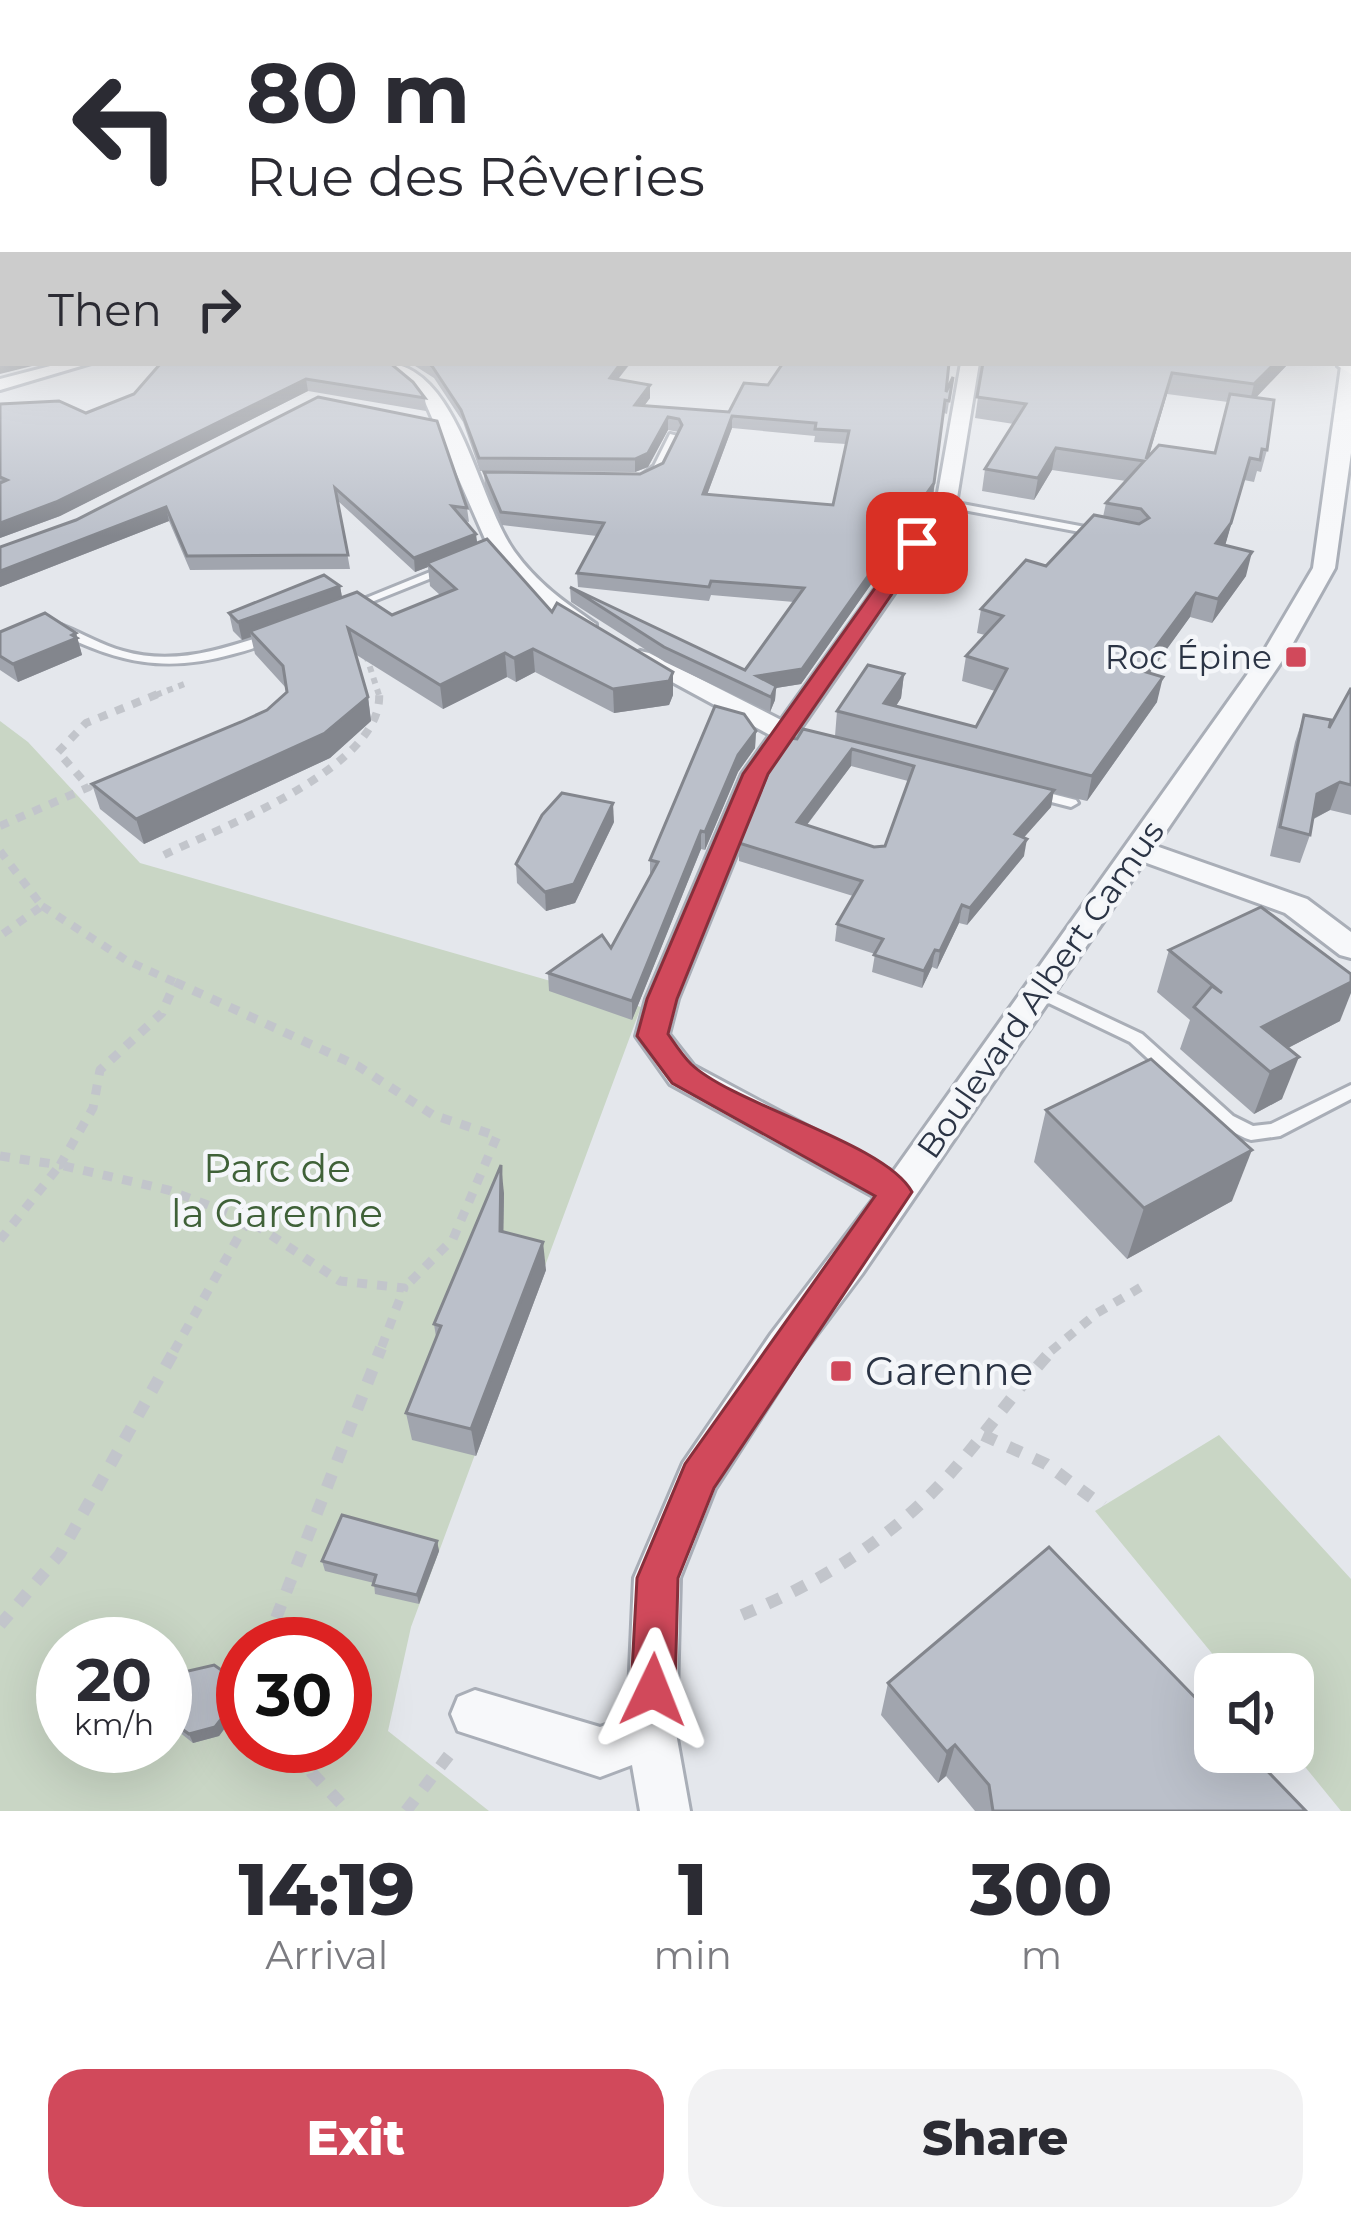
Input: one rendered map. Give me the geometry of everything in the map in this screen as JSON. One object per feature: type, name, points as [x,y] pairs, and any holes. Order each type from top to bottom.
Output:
[{"type":"street","points":[[0,385],[65,368]]},
{"type":"street","points":[[398,368],[430,392],[438,424],[474,478],[494,550],[534,591],[618,646],[792,732]]},
{"type":"street","points":[[895,1192],[860,1168],[682,1075],[652,1036],[662,999],[756,774],[792,732],[946,504],[969,368]]},
{"type":"street","name":"Boulevard Albert Camus","points":[[663,1805],[652,1732],[657,1578],[698,1477],[1337,571],[1351,368]]},
{"type":"street","points":[[1139,850],[1296,906],[1351,948]]},
{"type":"street","points":[[475,1714],[600,1752],[652,1732]]},
{"type":"lane","points":[[629,482],[655,472],[673,436]]},
{"type":"lane","points":[[946,504],[1112,535]]},
{"type":"lane","points":[[331,615],[452,566]]},
{"type":"lane","points":[[59,627],[99,650],[143,662],[185,664],[292,630]]},
{"type":"lane","points":[[1027,792],[1071,803]]},
{"type":"lane","points":[[1038,991],[1136,1038],[1227,1121],[1251,1133],[1274,1131],[1351,1091]]},
{"type":"path","points":[[164,855],[301,785],[364,741],[380,696],[361,643]]},
{"type":"path","points":[[0,826],[89,787],[58,752],[86,723],[196,679]]},
{"type":"path","points":[[0,851],[42,906],[126,960],[358,1066],[434,1115],[497,1136],[455,1240],[435,1267],[404,1288],[276,1617]]},
{"type":"path","points":[[0,936],[42,906]]},
{"type":"path","points":[[0,1240],[60,1165],[94,1108],[100,1070],[162,1013],[176,983]]},
{"type":"path","points":[[0,1156],[168,1190],[248,1220],[340,1281],[404,1288]]},
{"type":"path","points":[[0,1625],[60,1555],[248,1220]]},
{"type":"path","points":[[742,1615],[776,1602],[875,1541],[927,1499],[1054,1348],[1107,1305],[1148,1283]]},
{"type":"path","points":[[983,1435],[1046,1464],[1103,1506]]},
{"type":"path","points":[[406,1811],[440,1772],[475,1714]]},
{"type":"path","points":[[313,1773],[348,1811]]},
{"type":"green space","name":"Parc de la Garenne","points":[[0,721],[28,742],[140,863],[641,1007],[411,1627],[388,1731],[489,1811],[0,1811]]},
{"type":"green space","points":[[1219,1435],[1351,1579],[1351,1811],[1341,1811],[1310,1773],[1314,1773],[1314,1653],[1212,1653],[1095,1511]]},
{"type":"building","points":[[157,368],[395,368],[425,398],[306,379],[56,502],[0,523],[0,483],[7,480],[0,477],[0,404],[59,401],[86,413],[134,394]]},
{"type":"building","points":[[433,368],[618,368],[610,378],[650,385],[635,405],[729,412],[744,383],[768,385],[780,368],[949,368],[946,392],[953,377],[949,401],[945,400],[934,483],[802,669],[757,676],[776,686],[771,697],[664,647],[570,587],[745,670],[804,588],[711,581],[709,587],[577,573],[604,523],[501,512],[484,472],[640,474],[663,463],[682,425],[679,419],[668,417],[648,453],[635,459],[479,458],[461,410]],"holes":[[[732,416],[816,423],[815,429],[849,431],[833,505],[703,494]]]},
{"type":"building","points":[[982,368],[1270,368],[1254,384],[1172,373],[1146,459],[1159,445],[1215,453],[1230,394],[1274,400],[1267,450],[1262,449],[1260,460],[1250,458],[1231,523],[1216,543],[1252,552],[1218,599],[1196,593],[1139,670],[1163,677],[1092,776],[837,711],[868,665],[904,674],[884,703],[976,727],[1007,669],[966,656],[1003,616],[981,609],[1026,560],[1046,566],[1094,515],[1139,524],[1149,518],[1141,509],[1106,503],[1144,461],[1056,448],[1038,478],[985,469],[1026,404],[977,397]]},
{"type":"building","points":[[318,397],[437,421],[467,508],[452,506],[476,534],[414,558],[335,488],[348,555],[187,556],[166,507],[0,571],[0,547],[76,520]]},
{"type":"building","points":[[487,539],[552,612],[557,603],[673,672],[669,681],[613,689],[533,649],[514,658],[505,653],[440,685],[348,628],[368,697],[325,733],[136,819],[92,784],[267,710],[287,692],[283,666],[250,631],[357,592],[392,615],[456,589],[427,563]]},
{"type":"building","points":[[324,575],[340,586],[238,622],[229,613]]},
{"type":"building","points":[[45,613],[77,638],[13,664],[0,656],[0,632]]},
{"type":"building","points":[[1351,688],[1351,785],[1340,782],[1317,794],[1310,835],[1280,827],[1304,715],[1331,720],[1329,728]]},
{"type":"building","points":[[715,706],[744,714],[756,731],[738,755],[705,832],[701,831],[632,1001],[548,973],[602,935],[611,948],[658,862],[650,860]]},
{"type":"building","points":[[803,729],[1054,790],[1015,834],[1027,839],[970,908],[962,905],[940,951],[935,950],[924,971],[874,955],[883,939],[837,924],[862,881],[739,843],[774,759],[789,738],[797,739]],"holes":[[[852,749],[914,766],[885,846],[874,847],[797,822]]]},
{"type":"building","points":[[562,793],[613,803],[574,884],[545,892],[516,864],[542,815]]},
{"type":"building","points":[[1261,907],[1351,974],[1351,982],[1262,1027],[1299,1057],[1270,1072],[1194,1007],[1212,986],[1222,993],[1169,950]]},
{"type":"building","points":[[1151,1059],[1252,1150],[1144,1208],[1046,1110]]},
{"type":"building","points":[[501,1165],[500,1231],[543,1242],[471,1429],[406,1413],[441,1326],[434,1324]]},
{"type":"building","points":[[342,1515],[437,1541],[417,1595],[373,1585],[376,1575],[322,1561]]},
{"type":"building","points":[[1049,1547],[1194,1696],[1194,1773],[1269,1773],[1306,1811],[993,1811],[989,1785],[955,1745],[947,1752],[888,1683]]},
{"type":"building","points":[[216,1666],[216,1726],[192,1733],[192,1670]]},
{"type":"place","name":"Roc Épine","points":[[1296,657]]},
{"type":"place","name":"Garenne","points":[[841,1371]]},
{"type":"route","points":[[653,1690],[657,1578],[698,1477],[895,1192],[860,1168],[682,1075],[652,1036],[662,999],[756,774],[917,543]]}]
